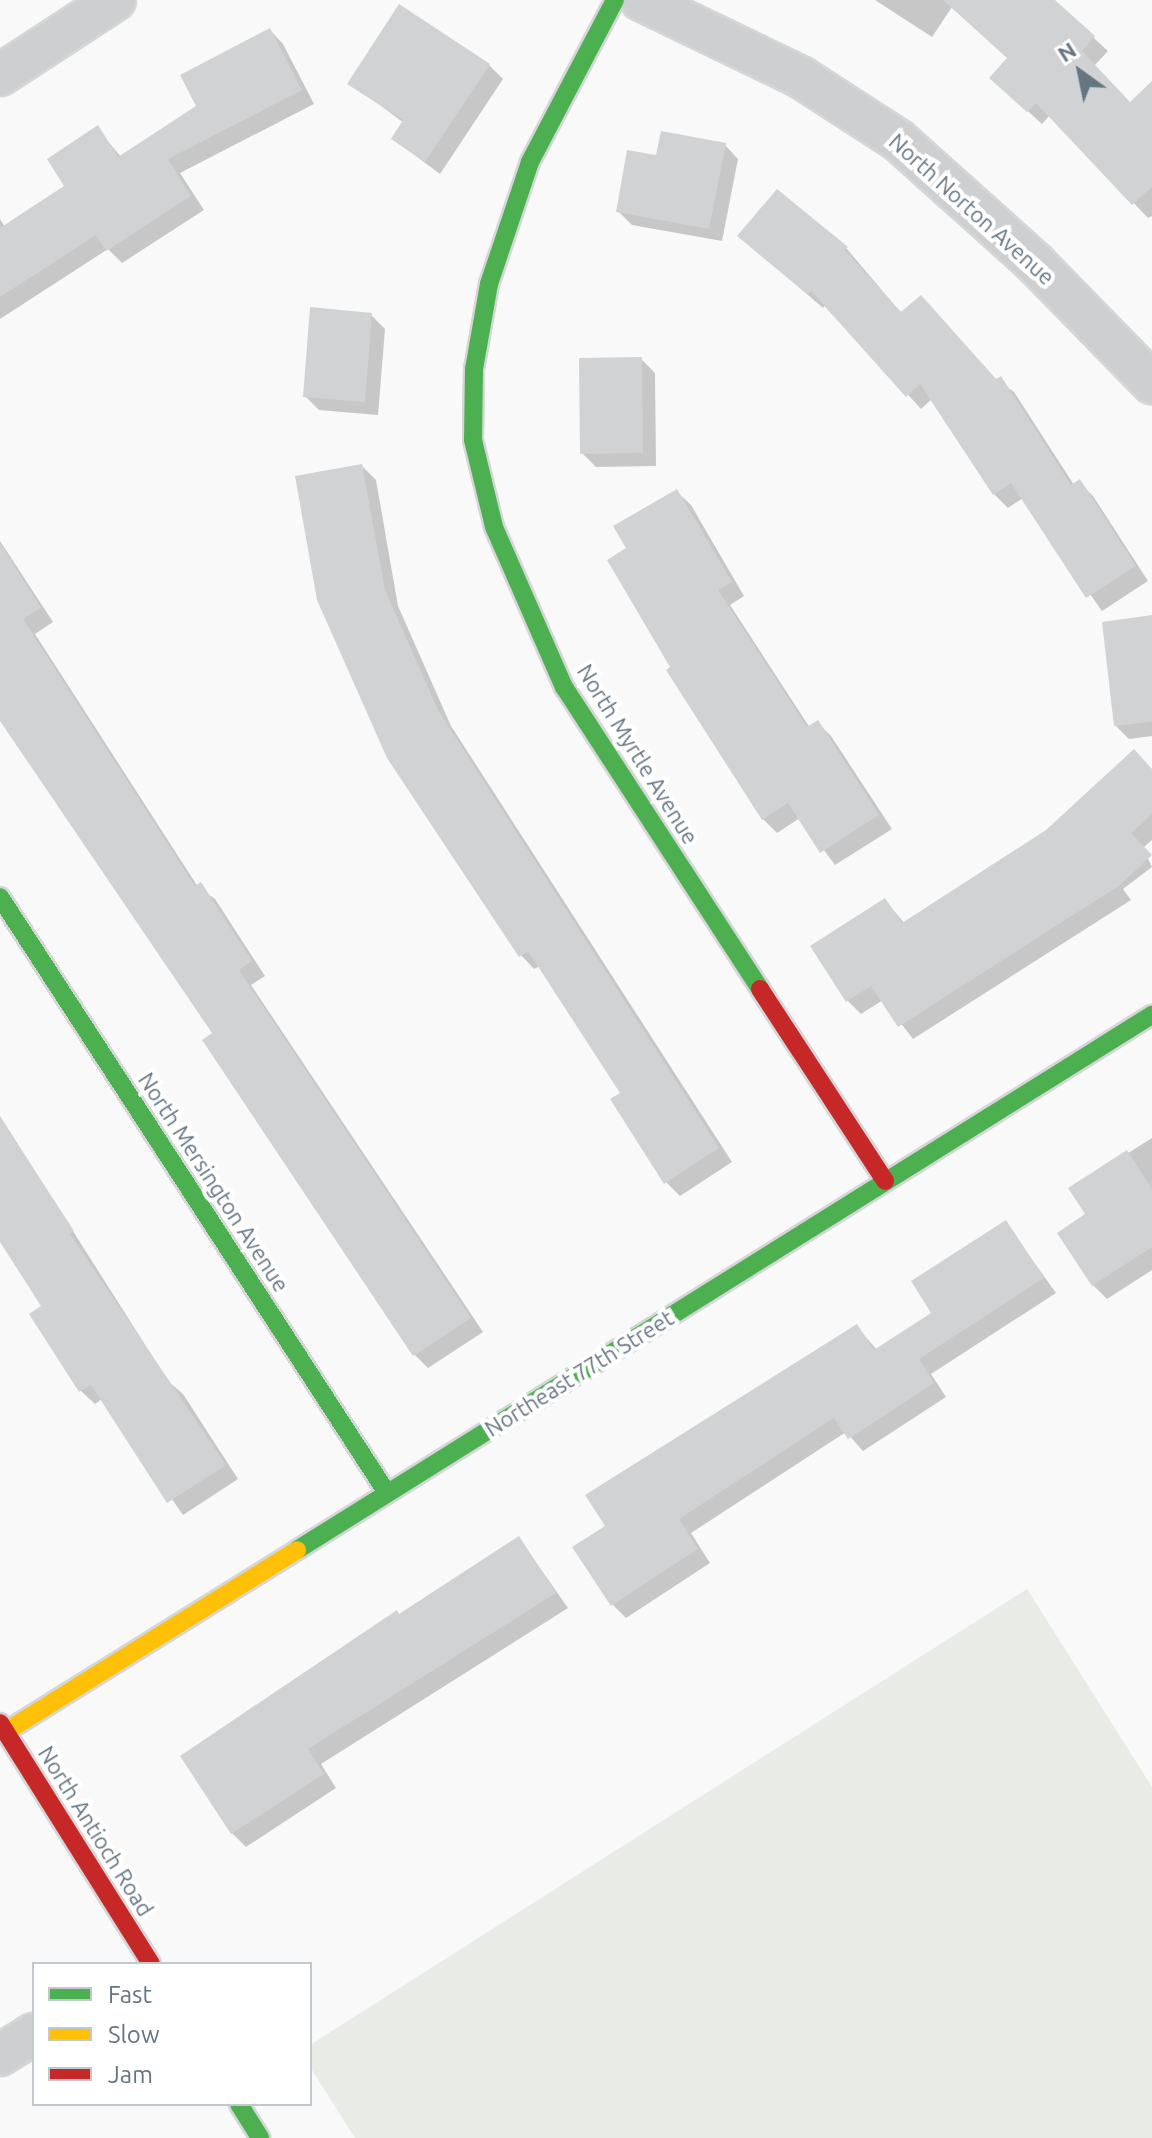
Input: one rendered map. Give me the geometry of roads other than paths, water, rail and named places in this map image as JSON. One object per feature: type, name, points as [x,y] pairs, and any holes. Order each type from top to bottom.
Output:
[{"type":"street","points":[[0,75],[115,0]]},
{"type":"street","name":"North Myrtle Avenue","points":[[615,0],[530,162],[489,284],[474,369],[473,440],[494,527],[564,687],[885,1181]]},
{"type":"street","name":"North Norton Avenue","points":[[641,0],[802,78],[898,140],[1035,263],[1152,383]]},
{"type":"street","name":"North Mersington Avenue","points":[[0,897],[387,1493]]},
{"type":"street","name":"Northeast 77th Street","points":[[3,1728],[387,1493],[1152,1015]]},
{"type":"street","name":"North Antioch Road","points":[[3,1728],[146,1962]]},
{"type":"street","points":[[0,2055],[32,2035]]},
{"type":"street","points":[[240,2106],[260,2138]]}]
